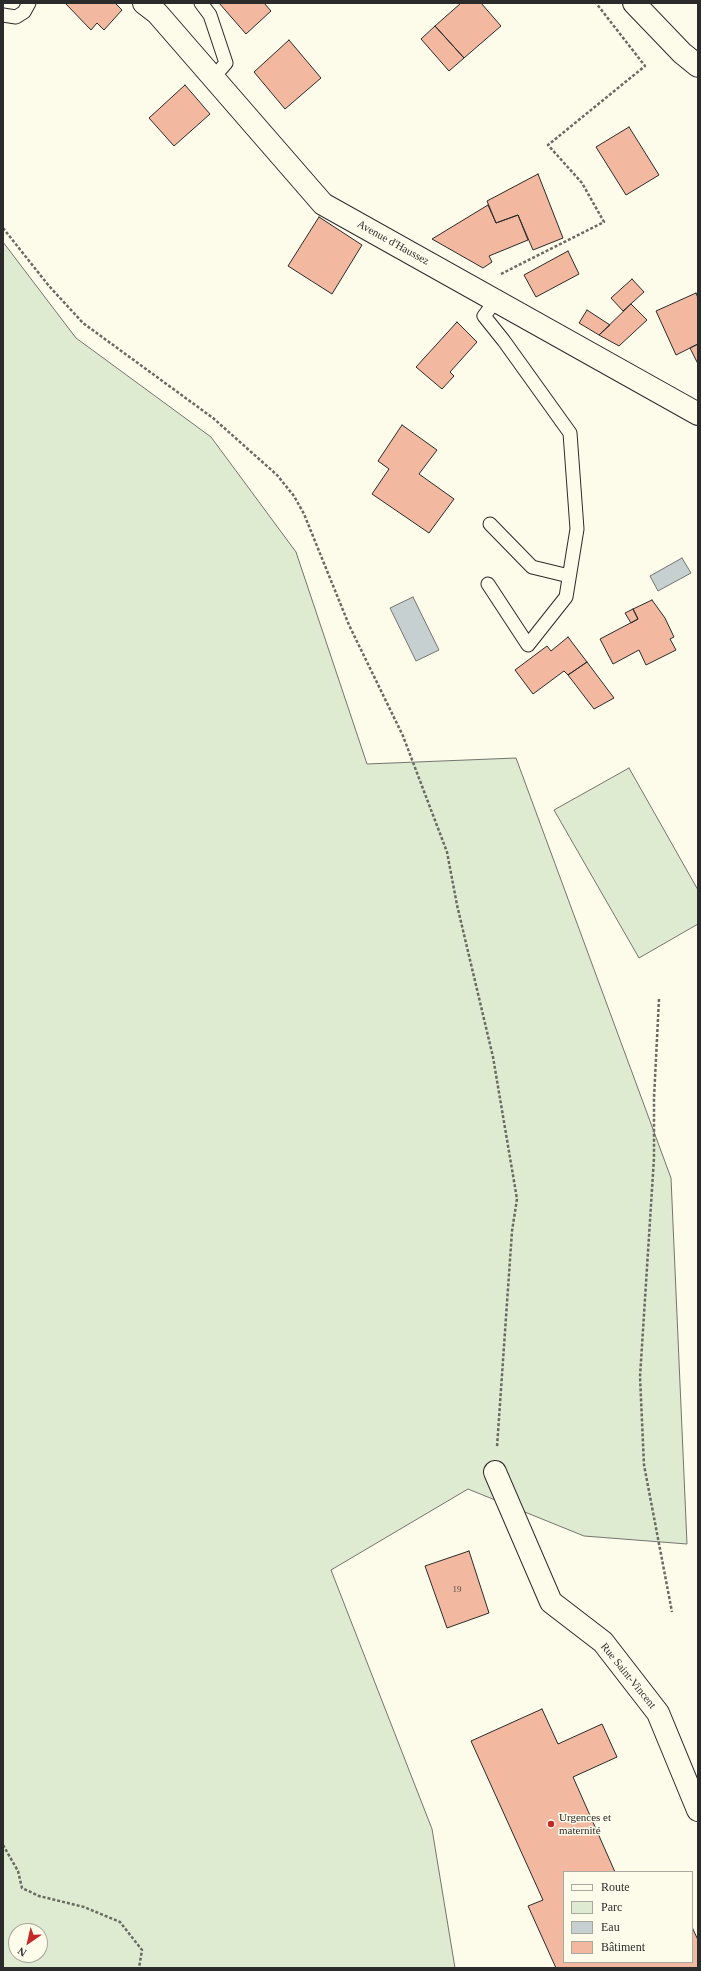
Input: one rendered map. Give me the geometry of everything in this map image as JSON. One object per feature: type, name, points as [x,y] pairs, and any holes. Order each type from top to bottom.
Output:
[{"type":"street","name":"Avenue d'Haussez","points":[[144,3],[157,13],[322,204],[698,414]]},
{"type":"street","points":[[638,4],[682,53],[698,66]]},
{"type":"street","name":"Rue Saint-Vincent","points":[[495,1472],[551,1602],[603,1642],[658,1713],[698,1810]]},
{"type":"lane","points":[[3,15],[16,17],[24,12],[29,3]]},
{"type":"lane","points":[[201,3],[210,15],[226,64],[213,78]]},
{"type":"lane","points":[[488,584],[528,645],[566,597],[577,529],[570,433],[504,341],[484,316],[490,297]]},
{"type":"lane","points":[[490,524],[532,567],[569,576]]},
{"type":"path","points":[[490,297],[498,275],[604,222],[582,183],[548,145],[645,66],[596,3]]},
{"type":"path","points":[[3,228],[49,286],[83,323],[213,418],[277,474],[294,496],[304,514],[349,625],[403,736],[447,852],[457,905],[493,1057],[517,1199],[512,1231],[495,1472]]},
{"type":"path","points":[[659,999],[654,1098],[654,1158],[640,1377],[644,1465],[672,1612]]},
{"type":"path","points":[[3,1845],[18,1871],[22,1888],[39,1896],[84,1907],[120,1922],[142,1950],[139,1968]]},
{"type":"green space","points":[[3,242],[76,338],[211,437],[296,552],[367,764],[516,758],[671,1178],[687,1544],[584,1536],[468,1489],[331,1570],[432,1829],[455,1968],[3,1968]]},
{"type":"green space","points":[[629,768],[698,890],[698,924],[639,958],[554,810]]},
{"type":"water","points":[[682,558],[691,573],[658,591],[650,576]]},
{"type":"water","points":[[413,597],[439,650],[416,661],[390,608]]},
{"type":"building","points":[[65,3],[115,3],[122,10],[104,30],[97,23],[91,30]]},
{"type":"building","points":[[219,3],[264,3],[271,11],[246,34]]},
{"type":"building","points":[[461,3],[481,3],[501,26],[464,58],[435,26]]},
{"type":"building","points":[[435,26],[464,58],[449,71],[421,39]]},
{"type":"building","points":[[289,40],[321,78],[285,109],[254,72]]},
{"type":"building","points":[[185,85],[210,114],[174,146],[149,118]]},
{"type":"building","points":[[629,127],[659,175],[626,195],[596,147]]},
{"type":"building","points":[[538,174],[563,238],[533,250],[518,215],[496,223],[487,201]]},
{"type":"building","points":[[488,205],[496,223],[518,215],[528,240],[489,256],[492,262],[483,268],[432,239]]},
{"type":"building","points":[[319,217],[362,245],[332,294],[288,266]]},
{"type":"building","points":[[568,251],[579,274],[536,297],[524,275]]},
{"type":"building","points":[[632,279],[644,292],[623,311],[611,298]]},
{"type":"building","points":[[696,293],[698,298],[698,344],[676,355],[656,311]]},
{"type":"building","points":[[631,304],[647,320],[619,346],[599,335]]},
{"type":"building","points":[[587,310],[610,325],[599,335],[579,323]]},
{"type":"building","points":[[457,322],[477,342],[450,372],[454,376],[442,389],[416,367]]},
{"type":"building","points":[[698,344],[698,364],[690,348]]},
{"type":"building","points":[[402,425],[437,450],[419,474],[454,499],[429,533],[372,494],[389,469],[378,461]]},
{"type":"building","points":[[652,600],[665,618],[674,637],[670,639],[676,650],[646,665],[639,650],[613,664],[600,639],[638,619],[633,609]]},
{"type":"building","points":[[633,609],[638,619],[631,623],[625,613]]},
{"type":"building","points":[[568,637],[587,662],[568,675],[564,671],[533,694],[515,670],[547,646],[551,651]]},
{"type":"building","points":[[587,662],[614,698],[594,709],[568,675]]},
{"type":"building","points":[[469,1551],[489,1613],[447,1628],[425,1566]]},
{"type":"building","name":"Urgences et maternité","points":[[542,1709],[558,1744],[602,1724],[617,1757],[573,1777],[615,1871],[563,1871],[563,1963],[693,1963],[693,1929],[698,1940],[698,1968],[556,1968],[528,1906],[543,1900],[471,1741]]},
{"type":"place","name":"Urgences et maternité","points":[[551,1824]]}]
